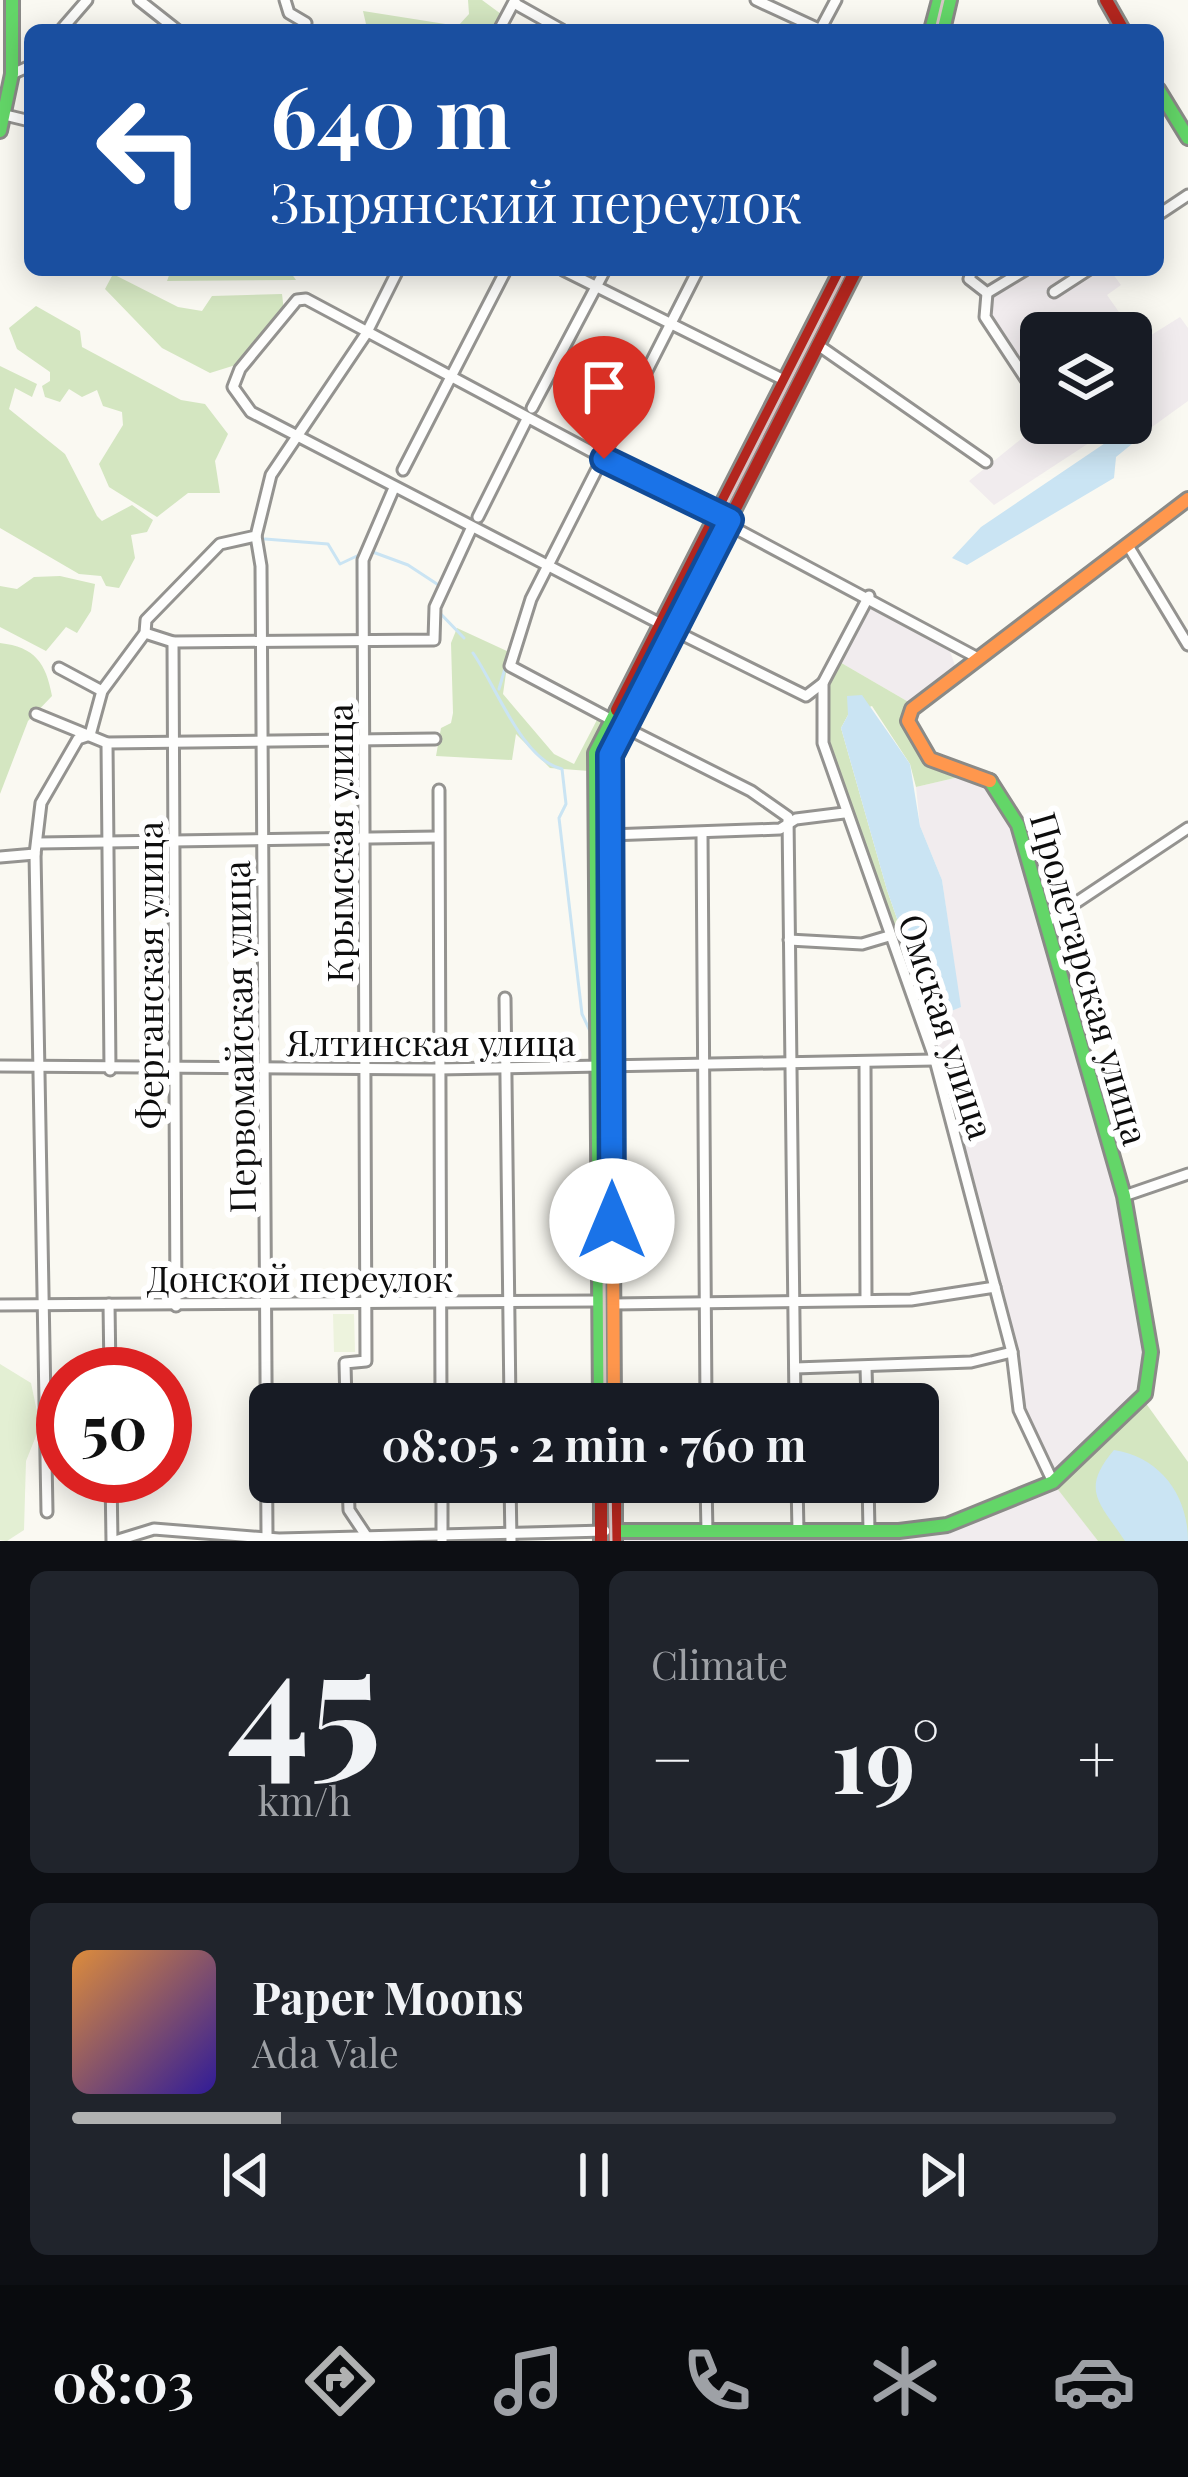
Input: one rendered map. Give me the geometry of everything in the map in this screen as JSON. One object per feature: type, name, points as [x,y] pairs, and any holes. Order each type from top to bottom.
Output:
[{"type":"main road","points":[[0,131],[12,74],[12,0]]},
{"type":"main road","points":[[1164,99],[1188,138]]},
{"type":"main road","points":[[601,1383],[611,1067],[610,755],[616,723],[658,622],[839,276]]},
{"type":"main road","points":[[612,1383],[595,1067],[595,753],[673,630],[853,276]]},
{"type":"main road","name":"Пролетарская улица","points":[[1053,1481],[1145,1394],[1151,1381],[1124,1196],[1004,793],[983,776],[948,770],[930,759],[911,732],[912,709],[1188,499]]},
{"type":"main road","points":[[608,1536],[869,1530],[899,1536],[947,1525],[1053,1481]]},
{"type":"main road","points":[[604,1503],[608,1536]]},
{"type":"main road","points":[[608,1536],[612,1503]]},
{"type":"street","points":[[66,24],[87,0]]},
{"type":"street","points":[[139,0],[169,24]]},
{"type":"street","points":[[285,0],[289,13],[306,23]]},
{"type":"street","points":[[756,0],[807,24]]},
{"type":"street","points":[[514,1],[540,24]]},
{"type":"street","points":[[12,74],[24,69]]},
{"type":"street","name":"Первомайская улица","points":[[267,1538],[262,742],[256,536],[271,475],[366,334],[395,276]]},
{"type":"street","points":[[404,470],[503,276]]},
{"type":"street","points":[[575,276],[669,327],[784,380]]},
{"type":"street","points":[[478,517],[602,276]]},
{"type":"street","points":[[695,276],[531,599],[510,666],[751,791],[788,817],[795,1383]]},
{"type":"street","points":[[970,276],[987,293]]},
{"type":"street","points":[[987,293],[1015,276]]},
{"type":"street","points":[[1054,292],[1079,276]]},
{"type":"street","points":[[987,293],[985,317],[1020,370]]},
{"type":"street","points":[[658,622],[251,412],[233,388],[240,369],[297,300],[306,299],[450,379],[530,414],[604,459],[730,520],[976,657]]},
{"type":"street","points":[[818,345],[986,462]]},
{"type":"street","name":"Крымская улица","points":[[345,1383],[345,1363],[366,1361],[364,551],[394,488]]},
{"type":"street","points":[[145,633],[173,643],[435,638],[434,609],[471,529]]},
{"type":"street","points":[[90,735],[101,691],[145,633],[146,620],[220,544],[256,536]]},
{"type":"street","points":[[1127,544],[1188,645]]},
{"type":"street","name":"Омская улица","points":[[869,596],[823,683],[820,723],[844,813],[869,870],[934,1060],[1012,1352],[1019,1410],[1053,1481]]},
{"type":"street","points":[[673,630],[806,696],[820,723]]},
{"type":"street","name":"Ферганская улица","points":[[173,643],[176,1306]]},
{"type":"street","points":[[59,668],[101,691]]},
{"type":"street","points":[[806,696],[823,683]]},
{"type":"street","points":[[36,714],[70,732],[107,743],[435,739]]},
{"type":"street","points":[[47,1512],[37,848],[41,802],[78,739],[90,735]]},
{"type":"street","points":[[107,743],[110,1070]]},
{"type":"street","points":[[439,790],[442,1383]]},
{"type":"street","points":[[609,835],[702,833],[844,813]]},
{"type":"street","points":[[1046,922],[1188,828]]},
{"type":"street","points":[[702,833],[706,1383]]},
{"type":"street","points":[[0,857],[106,841],[437,838]]},
{"type":"street","points":[[790,940],[862,944],[889,936]]},
{"type":"street","points":[[506,998],[509,1383]]},
{"type":"street","name":"Ялтинская улица","points":[[0,1066],[437,1069],[934,1060]]},
{"type":"street","points":[[865,1064],[866,1298]]},
{"type":"street","points":[[1124,1196],[1188,1174]]},
{"type":"street","name":"Донской переулок","points":[[0,1306],[705,1303],[956,1297],[995,1287]]},
{"type":"street","points":[[109,1304],[110,1347]]},
{"type":"street","points":[[795,1368],[971,1362],[1012,1352]]},
{"type":"street","points":[[866,1366],[866,1383]]},
{"type":"street","points":[[112,1503],[114,1541],[154,1529],[267,1538],[608,1536]]},
{"type":"street","points":[[349,1503],[367,1539]]},
{"type":"street","points":[[442,1503],[442,1537]]},
{"type":"street","points":[[510,1503],[511,1537]]},
{"type":"street","points":[[706,1503],[707,1532]]},
{"type":"street","points":[[797,1503],[798,1531]]},
{"type":"street","points":[[868,1503],[869,1530]]},
{"type":"shaded area","points":[[1022,276],[1114,276],[1121,285],[1107,295],[1119,312],[1020,312],[1020,362],[992,317],[991,298]]},
{"type":"shaded area","points":[[1180,317],[1188,328],[1188,401],[1152,427],[1152,334]]},
{"type":"shaded area","points":[[1020,440],[1020,444],[1087,444],[994,505],[969,481]]},
{"type":"shaded area","points":[[871,602],[947,643],[956,668],[912,704],[838,661]]},
{"type":"shaded area","points":[[959,777],[991,786],[1014,827],[1121,1199],[1146,1353],[1141,1391],[1054,1473],[1022,1407],[1015,1351],[971,1173],[924,1023],[960,1007],[942,880],[920,826],[916,787]]},
{"type":"shaded area","points":[[1056,1486],[1098,1541],[620,1541],[620,1535],[949,1529]]},
{"type":"green space","points":[[468,0],[482,0],[501,14],[495,24],[460,24],[469,14]]},
{"type":"green space","points":[[363,11],[445,24],[366,24]]},
{"type":"green space","points":[[112,276],[117,276],[178,307],[202,311],[212,296],[282,294],[284,311],[242,363],[210,373],[162,348],[105,289]]},
{"type":"green space","points":[[169,276],[293,276],[296,280],[167,281]]},
{"type":"green space","points":[[36,306],[80,331],[82,347],[181,400],[205,404],[228,434],[215,461],[220,493],[188,493],[157,517],[109,487],[99,464],[123,425],[122,412],[103,406],[97,390],[82,397],[69,389],[60,402],[45,397],[42,386],[50,381],[50,372],[17,349],[9,328]]},
{"type":"green space","points":[[0,366],[37,384],[32,397],[15,388],[9,409],[65,454],[97,516],[102,521],[132,505],[153,520],[147,532],[131,535],[135,558],[119,588],[106,586],[101,576],[79,574],[0,528]]},
{"type":"green space","points":[[60,576],[95,584],[91,611],[77,633],[66,627],[46,651],[0,627],[0,586],[17,589],[34,577]]},
{"type":"green space","points":[[457,628],[509,652],[503,694],[554,754],[574,764],[599,716],[607,720],[589,771],[550,768],[516,734],[512,760],[436,756],[441,728],[451,723],[453,713],[451,643]]},
{"type":"green space","points":[[0,643],[22,648],[37,659],[52,696],[28,721],[0,794]]},
{"type":"green space","points":[[838,661],[912,704],[904,720],[917,748],[931,763],[959,777],[916,787],[910,764],[872,706],[848,715],[841,728],[887,890],[932,1019],[924,1023],[825,741],[826,683]]},
{"type":"green space","points":[[333,1314],[354,1314],[355,1352],[334,1352]]},
{"type":"green space","points":[[0,1364],[31,1383],[36,1436],[26,1461],[24,1530],[7,1541],[0,1540]]},
{"type":"green space","points":[[1145,1402],[1188,1462],[1188,1541],[1098,1541],[1056,1487]]},
{"type":"water","points":[[1104,444],[1132,444],[1116,457],[1114,478],[967,565],[952,558],[981,527]]},
{"type":"water","points":[[862,695],[910,764],[920,826],[942,880],[961,1007],[932,1019],[887,890],[841,728],[848,715],[847,696]]},
{"type":"water","points":[[1114,1450],[1145,1461],[1168,1481],[1183,1508],[1188,1541],[1125,1541],[1097,1496],[1098,1476]]},
{"type":"waterway","points":[[265,539],[328,544],[340,564],[359,555]]},
{"type":"waterway","points":[[370,551],[408,565],[440,586]]},
{"type":"waterway","points":[[438,611],[464,638]]},
{"type":"waterway","points":[[499,689],[513,641]]},
{"type":"waterway","points":[[473,653],[522,737],[548,763],[562,769],[566,804],[559,818],[582,1014],[591,1033]]},
{"type":"tram line","points":[[937,24],[943,0]]},
{"type":"tram line","points":[[605,1383],[600,754],[843,276]]},
{"type":"tram line","points":[[610,1503],[611,1541]]},
{"type":"traffic: fast","points":[[0,131],[12,74],[12,0]]},
{"type":"traffic: fast","points":[[933,24],[939,0]]},
{"type":"traffic: fast","points":[[944,24],[950,0]]},
{"type":"traffic: fast","points":[[1164,99],[1188,138]]},
{"type":"traffic: fast","points":[[600,1383],[595,753],[617,710]]},
{"type":"traffic: fast","points":[[615,1531],[899,1531],[947,1525],[1053,1482],[1145,1394],[1151,1352],[1124,1196],[1018,825],[990,781]]},
{"type":"traffic: slow","points":[[990,781],[930,759],[908,721],[912,709],[1188,499]]},
{"type":"traffic: slow","points":[[611,945],[614,1383]]},
{"type":"traffic: jam","points":[[1106,0],[1120,24]]},
{"type":"traffic: jam","points":[[617,710],[838,276]]},
{"type":"traffic: jam","points":[[611,945],[610,755],[853,276]]},
{"type":"traffic: jam","points":[[601,1503],[601,1541]]},
{"type":"traffic: jam","points":[[615,1503],[615,1541]]},
{"type":"route","points":[[604,459],[730,520],[610,755],[612,1221]]}]
